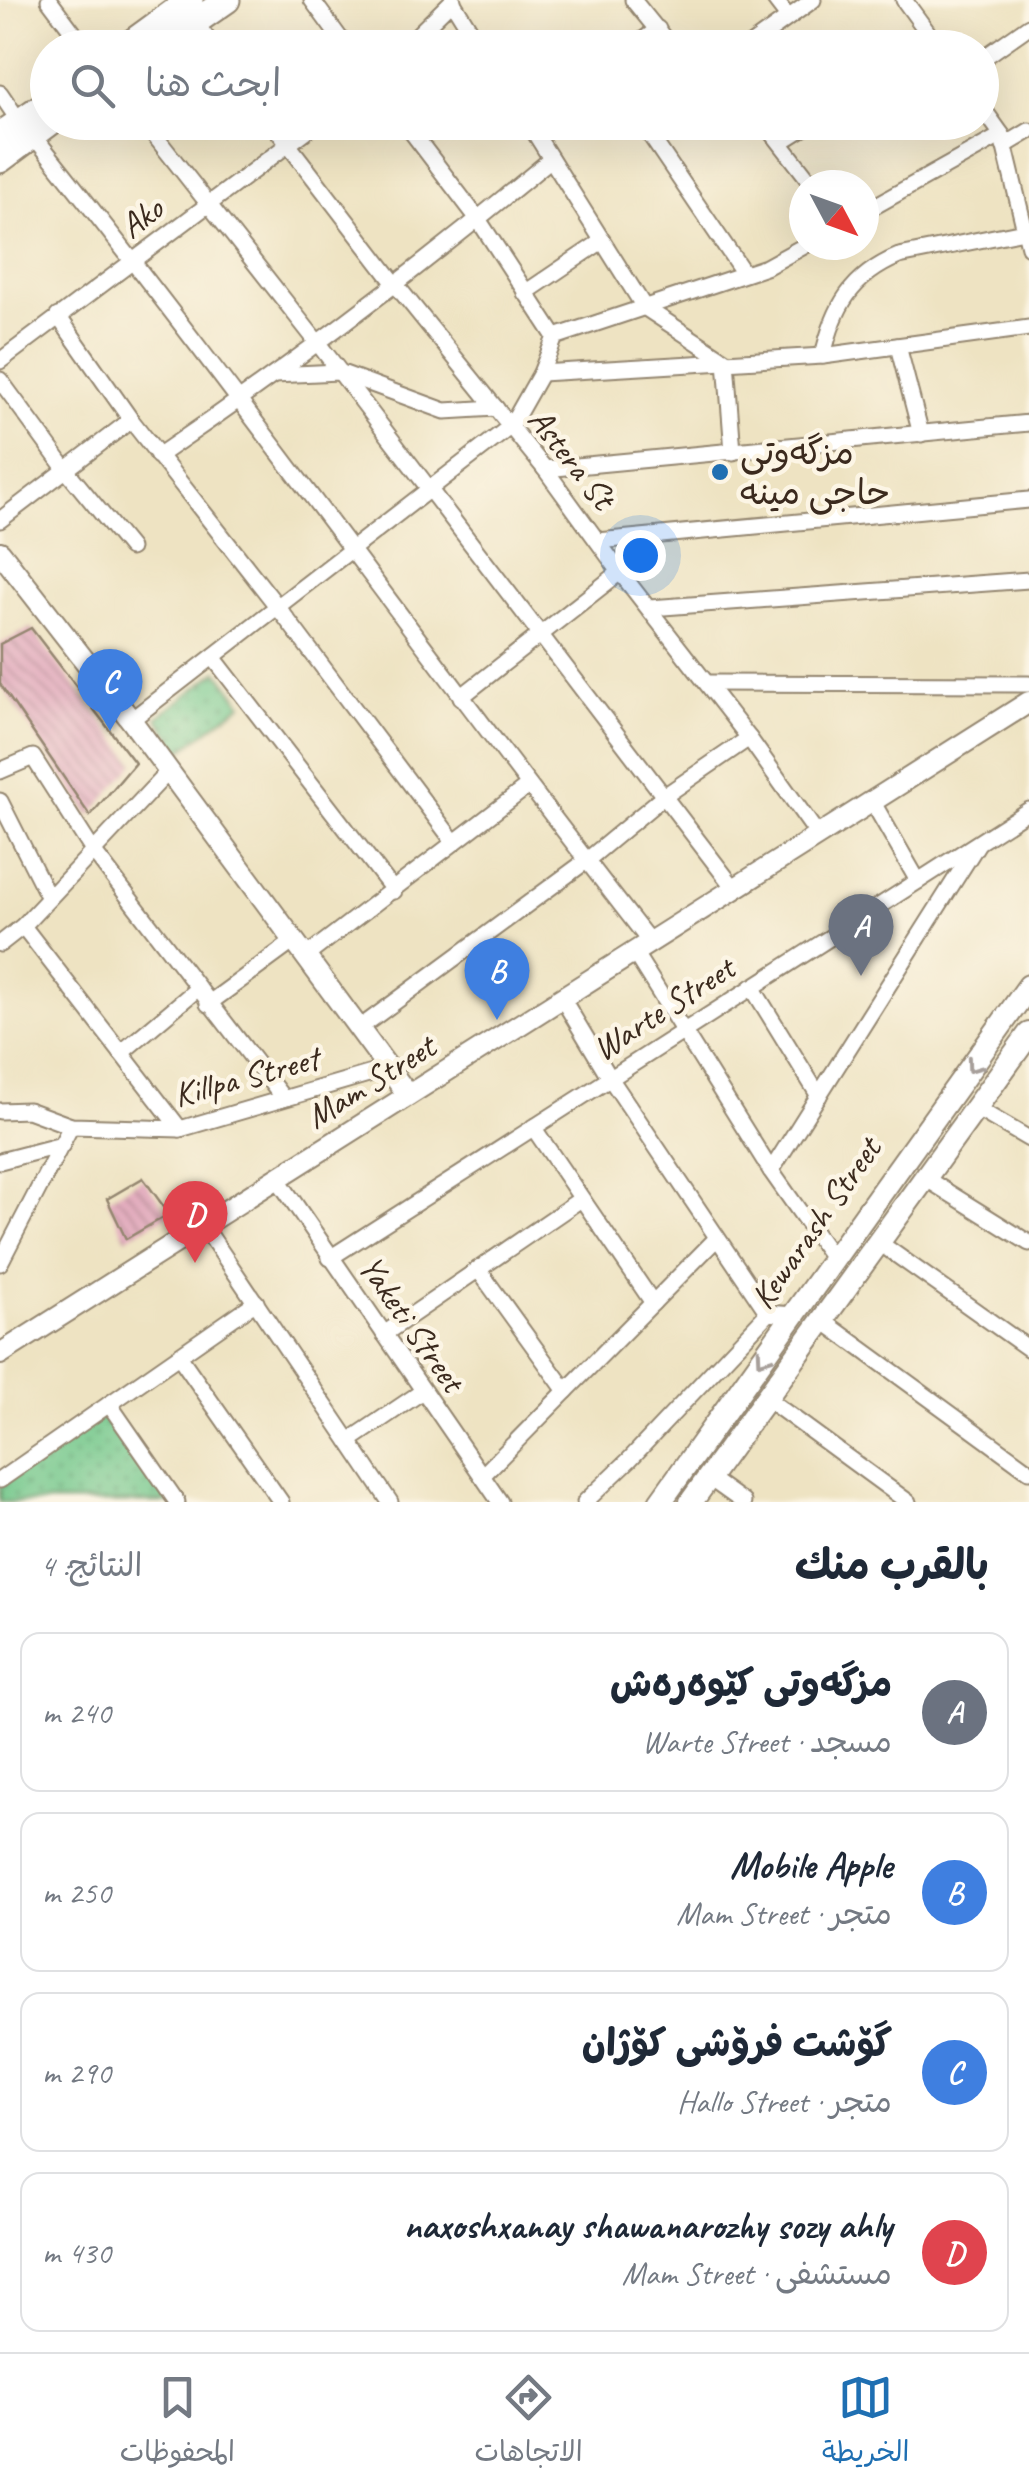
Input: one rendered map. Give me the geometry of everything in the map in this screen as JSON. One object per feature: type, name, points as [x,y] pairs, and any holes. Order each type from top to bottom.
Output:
[{"type":"highway","points":[[157,30],[192,11],[227,0]]},
{"type":"highway","points":[[175,30],[192,11]]},
{"type":"highway","points":[[0,160],[26,128]]},
{"type":"main road","name":"Kewarash Street","points":[[660,1502],[1029,986]]},
{"type":"main road","name":"Kewarash Street","points":[[691,1502],[1028,1036]]},
{"type":"main road","points":[[870,1206],[884,1232]]},
{"type":"main road","points":[[826,1268],[840,1294]]},
{"type":"street","points":[[49,0],[72,30]]},
{"type":"street","points":[[312,0],[334,30]]},
{"type":"street","points":[[422,30],[452,0],[470,30]]},
{"type":"street","points":[[632,0],[658,29]]},
{"type":"street","points":[[775,0],[788,18]]},
{"type":"street","points":[[771,30],[812,0]]},
{"type":"street","points":[[904,0],[924,30]]},
{"type":"street","points":[[999,46],[1029,26]]},
{"type":"street","points":[[0,92],[26,128]]},
{"type":"street","points":[[879,204],[1029,131]]},
{"type":"street","points":[[999,135],[1029,247]]},
{"type":"street","points":[[36,140],[133,260],[586,860],[642,947],[682,1032],[771,1172],[826,1268]]},
{"type":"street","points":[[158,140],[734,888]]},
{"type":"street","name":"Astera St","points":[[284,140],[546,469],[818,835]]},
{"type":"street","name":"Ako","points":[[0,361],[296,140]]},
{"type":"street","points":[[418,140],[478,219],[555,337]]},
{"type":"street","points":[[539,140],[644,307],[726,362]]},
{"type":"street","points":[[653,140],[743,272]]},
{"type":"street","points":[[784,140],[781,142],[802,170]]},
{"type":"street","points":[[158,456],[396,284],[551,159]]},
{"type":"street","points":[[823,356],[831,318],[838,306],[884,262],[1027,230]]},
{"type":"street","points":[[525,293],[602,241]]},
{"type":"street","points":[[555,337],[766,267],[789,254]]},
{"type":"street","points":[[58,316],[158,456],[277,606],[454,842]]},
{"type":"street","points":[[541,373],[823,356],[1029,328]]},
{"type":"street","points":[[131,720],[511,426],[541,373],[555,337]]},
{"type":"street","points":[[898,346],[921,434]]},
{"type":"street","points":[[726,362],[733,452]]},
{"type":"street","points":[[274,374],[339,372],[445,412],[496,408]]},
{"type":"street","points":[[0,380],[130,548]]},
{"type":"street","points":[[0,520],[131,420]]},
{"type":"street","points":[[546,469],[1029,423]]},
{"type":"street","points":[[598,541],[1029,500]]},
{"type":"street","points":[[0,552],[131,720],[408,1095]]},
{"type":"street","points":[[460,698],[620,572]]},
{"type":"street","points":[[650,608],[1029,580]]},
{"type":"street","points":[[212,657],[394,891]]},
{"type":"street","points":[[707,683],[1029,684]]},
{"type":"street","name":"Mam Street","points":[[0,1354],[1029,702]]},
{"type":"street","points":[[361,1027],[586,860],[663,797],[749,738]]},
{"type":"street","points":[[0,772],[33,757],[93,850],[283,1098]]},
{"type":"street","points":[[0,944],[22,926],[167,772]]},
{"type":"street","points":[[208,1004],[394,891],[528,786]]},
{"type":"street","points":[[0,801],[49,898]]},
{"type":"street","points":[[872,801],[918,881]]},
{"type":"street","name":"Warte Street","points":[[330,1258],[1029,810]]},
{"type":"street","points":[[771,1172],[980,842]]},
{"type":"street","points":[[22,926],[180,1129]]},
{"type":"street","points":[[752,987],[819,1096]]},
{"type":"street","points":[[121,1053],[196,989]]},
{"type":"street","points":[[562,998],[610,1078],[768,1313]]},
{"type":"street","name":"Killpa Street","points":[[0,1111],[28,1110],[71,1126],[180,1129],[389,1068]]},
{"type":"street","points":[[974,1107],[1029,1139]]},
{"type":"street","points":[[0,1263],[71,1126]]},
{"type":"street","points":[[533,1127],[653,1303]]},
{"type":"street","points":[[0,1161],[62,1145]]},
{"type":"street","name":"Yaketi Street","points":[[277,1178],[500,1502]]},
{"type":"street","points":[[925,1178],[1029,1243]]},
{"type":"street","points":[[384,1334],[581,1199]]},
{"type":"street","points":[[204,1225],[390,1502]]},
{"type":"street","points":[[884,1232],[1029,1349]]},
{"type":"street","points":[[482,1476],[717,1238]]},
{"type":"street","points":[[478,1269],[566,1390]]},
{"type":"street","points":[[0,1480],[256,1302]]},
{"type":"street","points":[[768,1313],[793,1315]]},
{"type":"street","points":[[585,1502],[630,1460],[768,1313]]},
{"type":"street","points":[[822,1320],[1029,1471]]},
{"type":"street","points":[[179,1356],[281,1502]]},
{"type":"street","points":[[349,1441],[423,1391]]},
{"type":"street","points":[[766,1398],[908,1502]]},
{"type":"street","points":[[109,1404],[177,1502]]},
{"type":"street","points":[[708,1477],[743,1502]]},
{"type":"green space","points":[[218,671],[242,704],[181,751],[157,718]]},
{"type":"green space","points":[[108,1412],[172,1502],[0,1502],[0,1485]]},
{"type":"building","points":[[31,628],[135,763],[90,816],[0,684],[0,644]]},
{"type":"building","points":[[143,1178],[169,1214],[126,1239],[107,1199]]},
{"type":"place","name":"مزگەوتی حاجی مینە","points":[[720,472]]},
{"type":"place","name":"گۆشت فرۆشی کۆژان","points":[[110,731]]},
{"type":"place","name":"مزگەوتی کێوەرەش","points":[[861,976]]},
{"type":"place","name":"Mobile Apple","points":[[497,1020]]},
{"type":"place","name":"naxoshxanay shawanarozhy sozy ahly","points":[[195,1263]]}]
